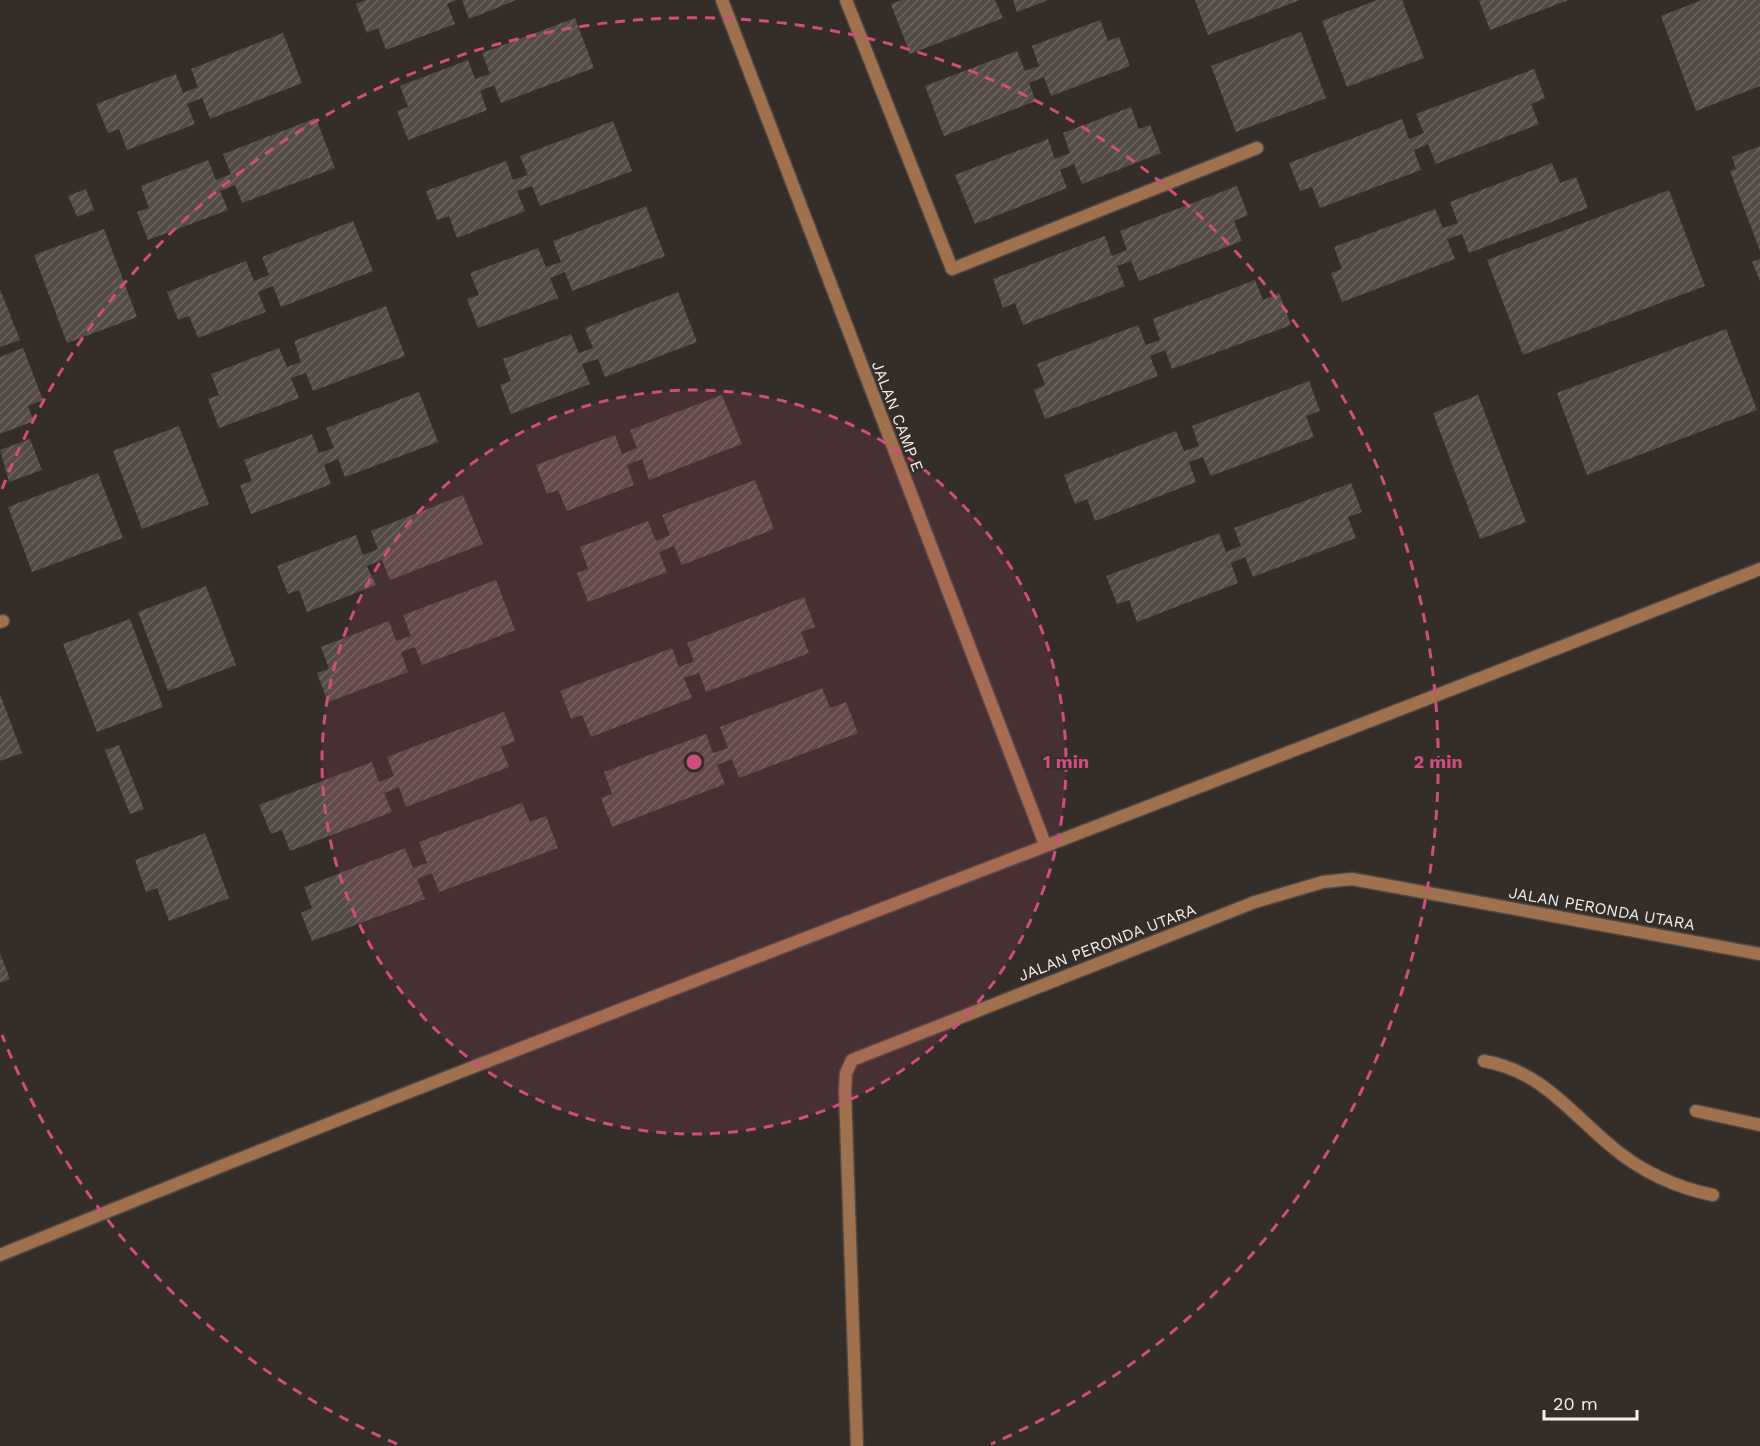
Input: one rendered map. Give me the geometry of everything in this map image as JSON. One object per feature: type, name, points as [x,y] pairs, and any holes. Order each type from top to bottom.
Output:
[{"type":"street","name":"JALAN CAMP E","points":[[722,0],[1045,844]]},
{"type":"street","points":[[846,0],[952,269],[1257,148]]},
{"type":"street","points":[[0,1254],[224,1164],[1045,844],[1442,694],[1760,569]]},
{"type":"street","name":"JALAN PERONDA UTARA","points":[[856,1446],[845,1090],[846,1073],[852,1060],[1255,902],[1323,882],[1352,879],[1760,954]]},
{"type":"street","points":[[1484,1061],[1508,1065],[1532,1078],[1579,1115],[1610,1146],[1639,1167],[1692,1191],[1713,1195]]},
{"type":"street","points":[[1696,1111],[1760,1125]]},
{"type":"building","points":[[366,0],[456,0],[447,4],[455,24],[386,50],[378,28],[367,33],[356,4]]},
{"type":"building","points":[[462,0],[516,0],[469,19]]},
{"type":"building","points":[[902,0],[995,0],[1003,18],[910,54],[891,4]]},
{"type":"building","points":[[1013,0],[1048,0],[1017,12]]},
{"type":"building","points":[[1195,0],[1300,0],[1208,35]]},
{"type":"building","points":[[1377,0],[1402,0],[1424,58],[1347,87],[1322,21]]},
{"type":"building","points":[[1479,0],[1568,0],[1490,30]]},
{"type":"building","points":[[1702,0],[1760,0],[1760,86],[1696,111],[1661,16]]},
{"type":"building","points":[[575,18],[594,68],[501,103],[494,85],[480,91],[487,110],[408,140],[397,111],[408,107],[400,86],[468,60],[475,79],[490,74],[482,53]]},
{"type":"building","points":[[1100,20],[1108,41],[1119,37],[1130,66],[1051,96],[1044,77],[1029,83],[1036,101],[944,136],[925,86],[1017,51],[1025,71],[1039,66],[1032,46]]},
{"type":"building","points":[[1301,32],[1326,98],[1236,132],[1211,66]]},
{"type":"building","points":[[283,33],[302,83],[210,119],[202,98],[187,104],[195,124],[127,150],[119,129],[108,133],[96,104],[176,74],[183,93],[198,87],[191,69]]},
{"type":"building","points":[[1534,69],[1545,98],[1531,104],[1539,124],[1436,164],[1428,144],[1414,150],[1421,170],[1320,208],[1312,187],[1300,191],[1289,163],[1402,119],[1409,139],[1424,133],[1416,114]]},
{"type":"building","points":[[1131,107],[1139,129],[1150,125],[1161,153],[1082,184],[1074,164],[1060,170],[1067,188],[975,224],[955,175],[1048,139],[1055,159],[1070,153],[1063,133]]},
{"type":"building","points":[[316,118],[335,168],[242,203],[235,185],[220,191],[228,210],[148,240],[137,212],[149,208],[141,186],[208,160],[216,180],[231,174],[223,154]]},
{"type":"building","points":[[613,121],[632,171],[540,206],[532,186],[517,191],[525,211],[457,238],[449,216],[437,220],[426,191],[506,161],[513,180],[528,175],[520,156]]},
{"type":"building","points":[[1760,146],[1760,251],[1730,171],[1736,169],[1732,157]]},
{"type":"building","points":[[1552,163],[1560,183],[1576,177],[1588,208],[1469,253],[1462,234],[1447,239],[1455,259],[1342,302],[1331,273],[1342,269],[1334,247],[1435,209],[1443,228],[1458,223],[1450,202]]},
{"type":"building","points":[[1237,186],[1248,215],[1234,221],[1242,241],[1139,281],[1131,261],[1117,266],[1125,286],[1023,325],[1015,303],[1003,308],[993,279],[1105,236],[1112,256],[1127,250],[1120,231]]},
{"type":"building","points":[[86,189],[94,210],[77,217],[68,196]]},
{"type":"building","points":[[1669,190],[1705,286],[1523,355],[1487,260]]},
{"type":"building","points":[[646,206],[665,256],[572,291],[565,272],[550,278],[558,298],[478,328],[467,299],[479,295],[470,273],[538,248],[546,267],[561,262],[553,241]]},
{"type":"building","points":[[353,221],[373,271],[281,307],[273,286],[258,292],[266,312],[198,338],[189,316],[178,320],[167,292],[246,261],[254,281],[269,275],[262,257]]},
{"type":"building","points":[[104,229],[137,317],[67,343],[34,255]]},
{"type":"building","points":[[1760,259],[1760,281],[1752,262]]},
{"type":"building","points":[[1255,280],[1263,300],[1279,293],[1291,325],[1172,369],[1165,350],[1150,356],[1158,376],[1045,419],[1034,390],[1045,385],[1037,364],[1138,325],[1146,345],[1160,340],[1153,319]]},
{"type":"building","points":[[0,289],[20,340],[0,347]]},
{"type":"building","points":[[678,292],[697,342],[605,377],[598,359],[582,364],[590,384],[511,414],[500,385],[511,381],[503,359],[571,334],[579,353],[593,348],[585,328]]},
{"type":"building","points":[[386,306],[405,356],[313,391],[306,373],[291,378],[299,398],[219,428],[208,399],[219,395],[211,374],[279,348],[287,367],[301,362],[294,341]]},
{"type":"building","points":[[1726,329],[1757,410],[1587,475],[1557,393]]},
{"type":"building","points":[[23,348],[43,400],[28,406],[34,421],[0,434],[0,357]]},
{"type":"building","points":[[1309,381],[1320,411],[1306,416],[1314,437],[1211,476],[1203,457],[1189,462],[1196,482],[1095,521],[1087,499],[1075,504],[1064,475],[1176,431],[1184,451],[1199,446],[1192,426]]},
{"type":"building","points":[[419,392],[438,442],[345,477],[338,459],[324,465],[331,484],[251,514],[240,485],[252,481],[244,460],[312,434],[319,453],[334,448],[326,428]]},
{"type":"building","points":[[722,395],[742,444],[649,480],[642,459],[627,465],[634,485],[567,511],[558,490],[547,494],[536,465],[615,435],[622,454],[637,448],[630,430]]},
{"type":"building","points":[[1478,395],[1526,522],[1480,539],[1433,413]]},
{"type":"building","points":[[179,426],[209,504],[142,529],[113,451]]},
{"type":"building","points":[[30,439],[42,470],[9,482],[0,450]]},
{"type":"building","points":[[98,473],[123,538],[32,572],[8,507]]},
{"type":"building","points":[[755,480],[774,529],[682,565],[674,546],[659,552],[667,572],[588,602],[577,573],[588,569],[580,547],[648,521],[656,541],[670,535],[662,515]]},
{"type":"building","points":[[1351,483],[1362,512],[1348,517],[1356,538],[1253,577],[1245,557],[1231,563],[1238,583],[1137,622],[1129,600],[1117,604],[1106,576],[1219,533],[1226,552],[1241,546],[1234,528]]},
{"type":"building","points":[[463,495],[483,544],[390,580],[382,560],[367,566],[376,585],[307,612],[299,590],[288,594],[277,566],[356,535],[363,555],[378,549],[371,531]]},
{"type":"building","points":[[496,580],[515,630],[422,665],[415,647],[401,652],[408,672],[328,702],[317,673],[329,669],[321,647],[389,621],[396,641],[411,636],[403,615]]},
{"type":"building","points":[[206,586],[236,665],[168,691],[138,612]]},
{"type":"building","points":[[804,597],[815,627],[801,632],[809,653],[706,692],[699,673],[684,678],[692,698],[591,737],[582,715],[571,719],[560,691],[672,648],[679,667],[694,661],[687,643]]},
{"type":"building","points":[[130,619],[163,707],[97,732],[63,644]]},
{"type":"building","points":[[822,688],[830,708],[846,702],[858,733],[739,778],[732,759],[717,765],[725,784],[612,827],[601,798],[612,794],[604,772],[706,734],[713,753],[728,748],[720,727]]},
{"type":"building","points":[[0,694],[22,753],[0,761]]},
{"type":"building","points":[[504,712],[515,741],[501,747],[509,767],[406,807],[399,787],[384,793],[392,812],[290,851],[282,830],[271,834],[259,805],[372,762],[379,782],[394,776],[387,757]]},
{"type":"building","points":[[119,745],[144,809],[130,814],[105,750]]},
{"type":"building","points":[[522,803],[530,822],[546,816],[558,848],[439,892],[432,873],[417,879],[425,899],[312,941],[301,913],[312,908],[304,887],[405,848],[413,868],[427,863],[419,842]]},
{"type":"building","points":[[205,833],[229,898],[169,921],[157,888],[146,892],[135,860]]},
{"type":"building","points":[[0,953],[10,979],[0,983]]}]
